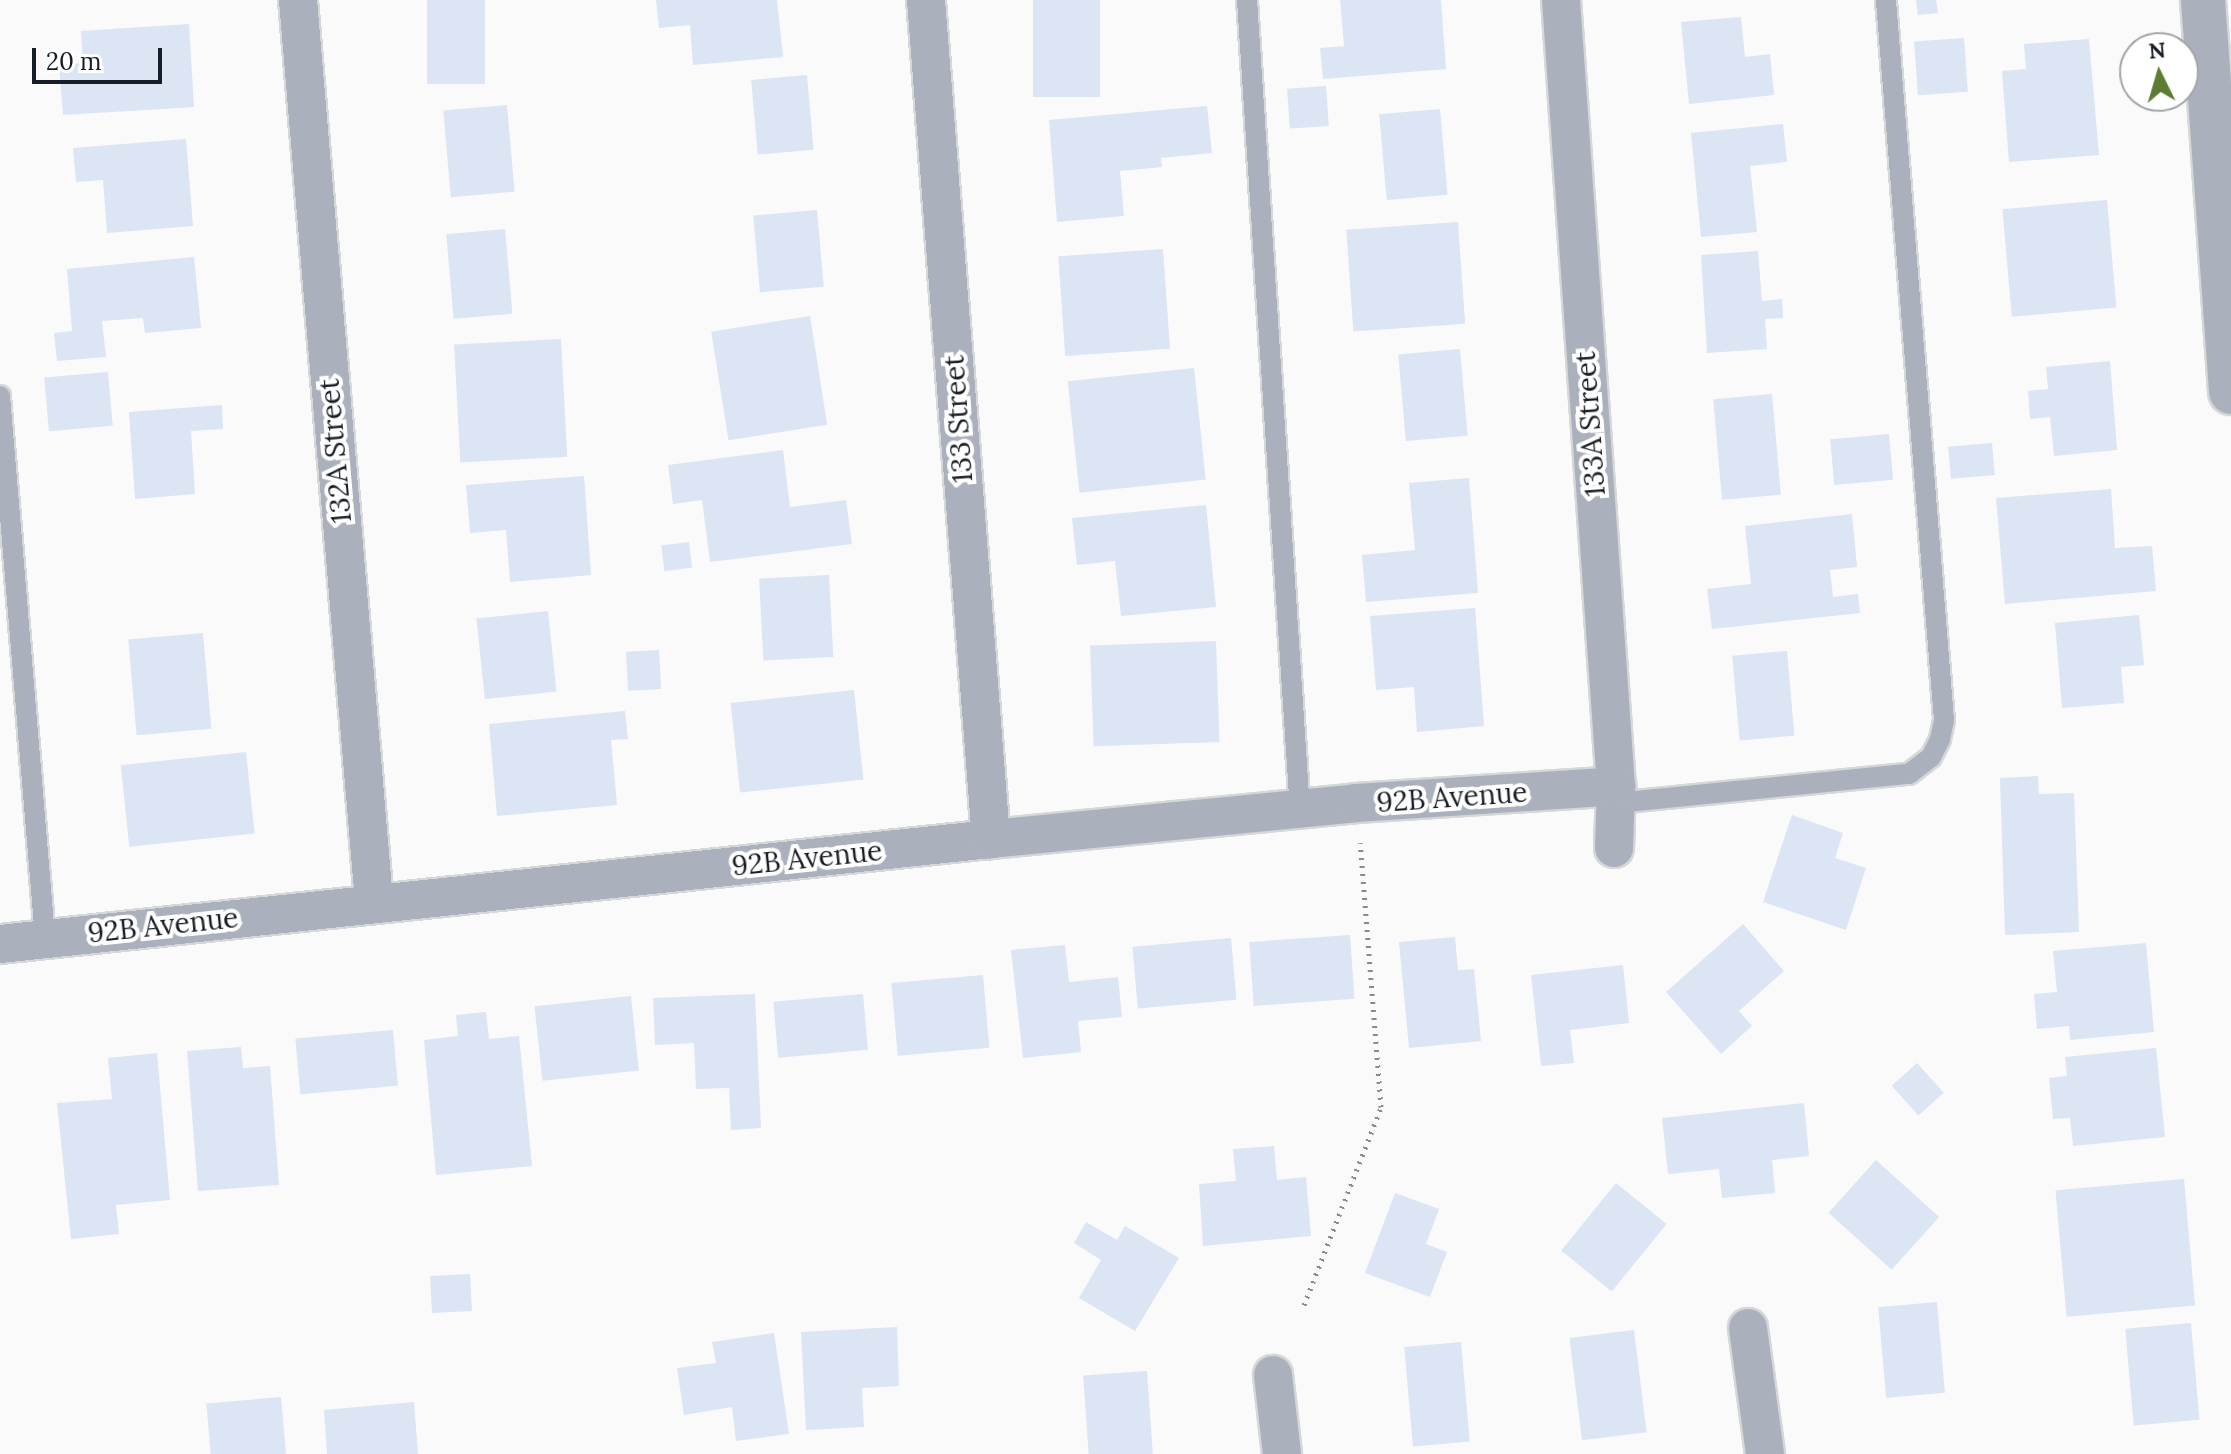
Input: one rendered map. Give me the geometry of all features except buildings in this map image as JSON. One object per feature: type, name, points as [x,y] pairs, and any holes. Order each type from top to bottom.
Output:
[{"type":"street","name":"132A Street","points":[[298,0],[374,902]]},
{"type":"street","name":"133 Street","points":[[926,0],[991,839]]},
{"type":"street","name":"133A Street","points":[[1561,0],[1616,794],[1614,848]]},
{"type":"street","points":[[2203,0],[2231,392]]},
{"type":"street","name":"92B Avenue","points":[[0,944],[374,902],[1300,810],[1616,794]]},
{"type":"street","points":[[1748,1328],[1765,1454]]},
{"type":"street","points":[[1273,1375],[1282,1454]]},
{"type":"lane","points":[[1247,0],[1300,810]]},
{"type":"lane","points":[[1616,794],[1909,774],[1931,757],[1940,739],[1944,720],[1886,0]]},
{"type":"lane","points":[[0,396],[45,938]]},
{"type":"path","points":[[1304,1305],[1381,1107],[1359,830]]}]
